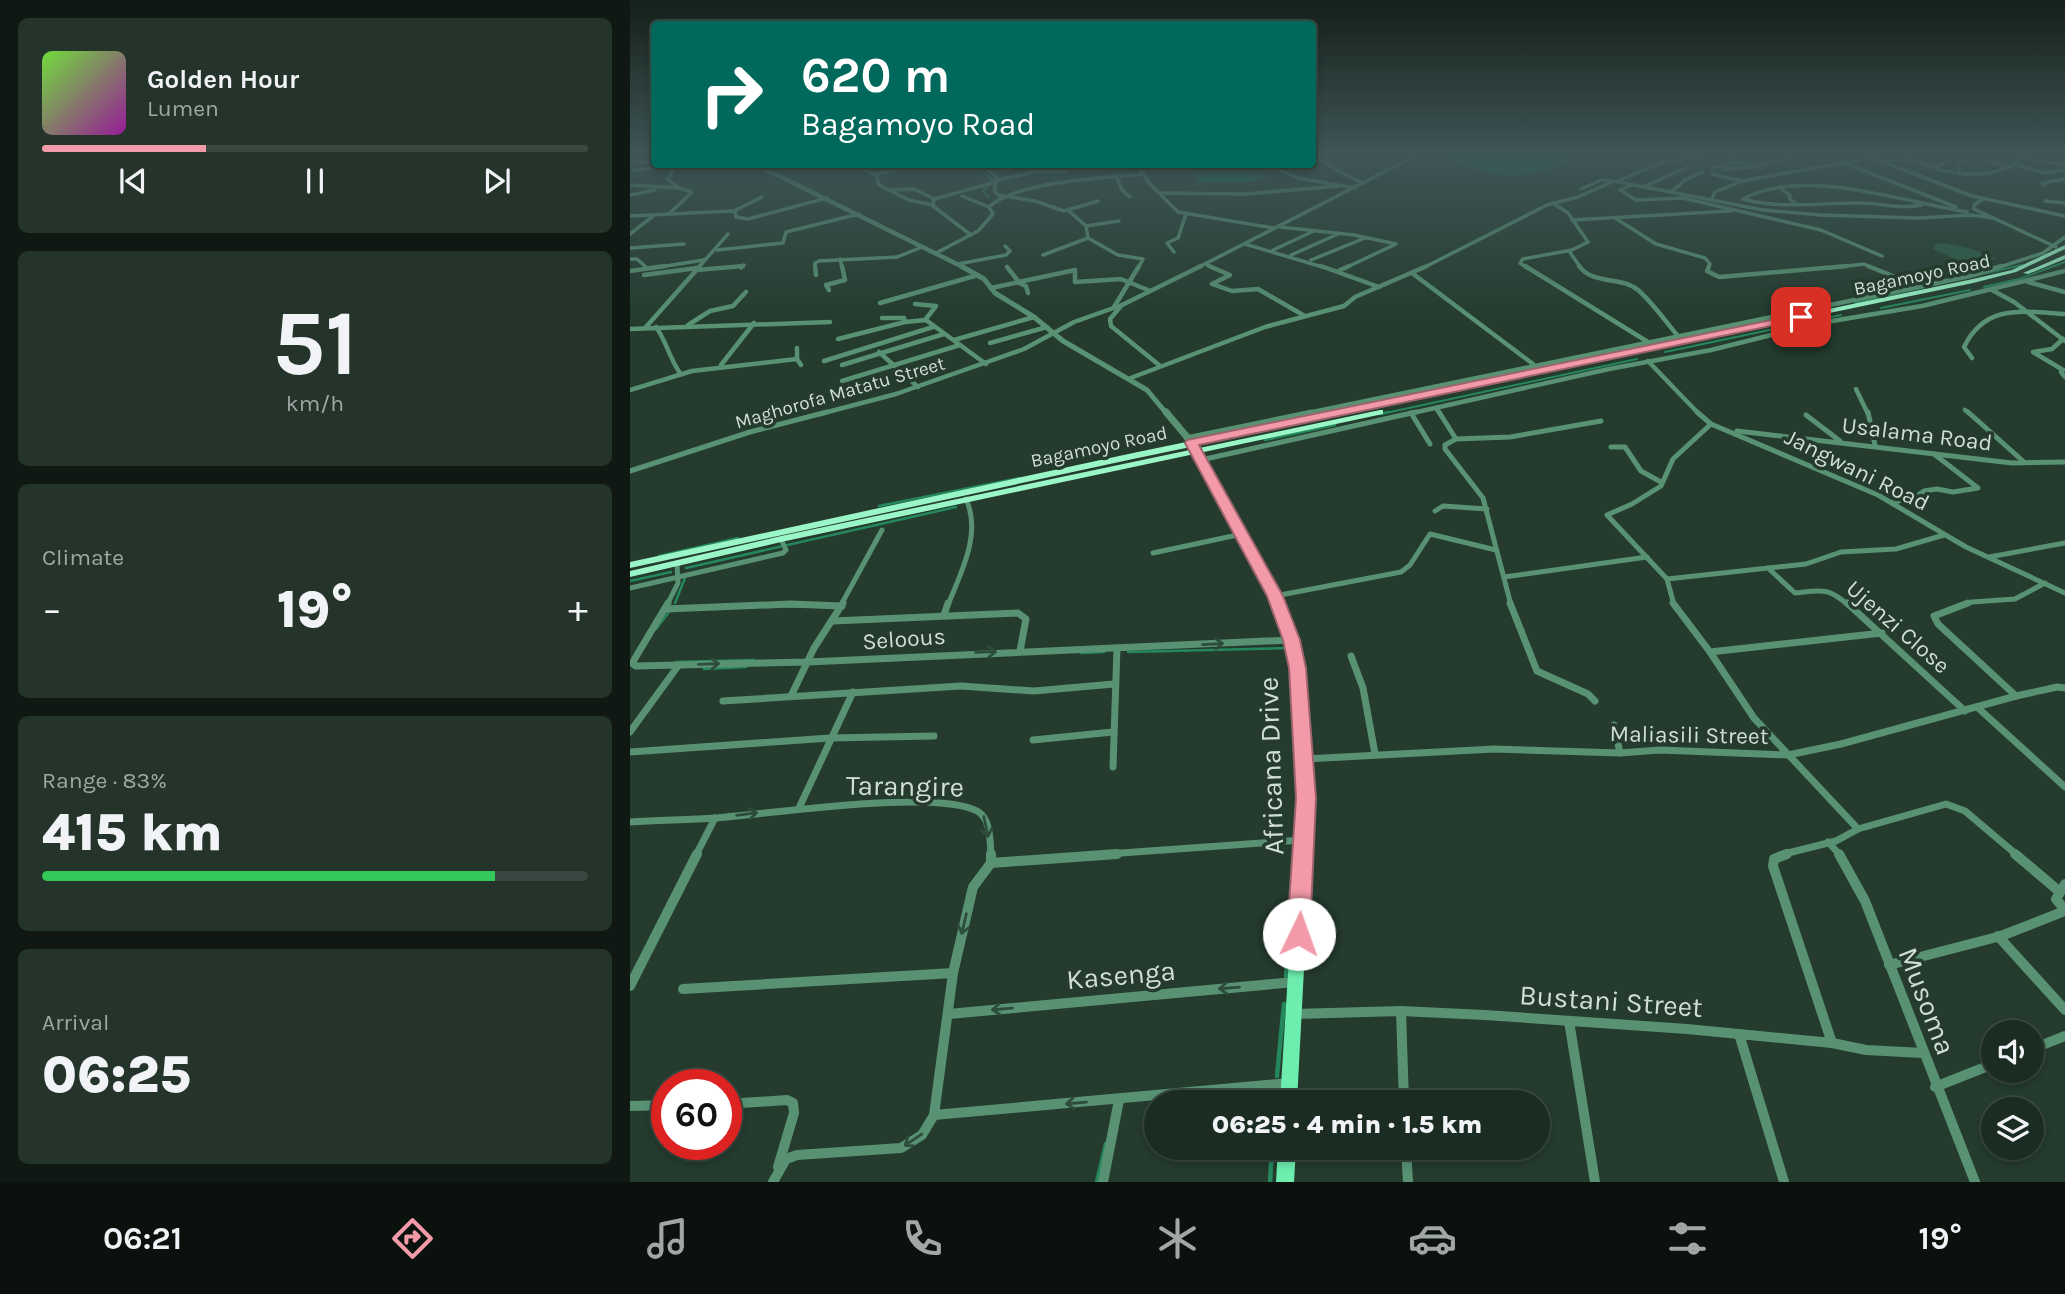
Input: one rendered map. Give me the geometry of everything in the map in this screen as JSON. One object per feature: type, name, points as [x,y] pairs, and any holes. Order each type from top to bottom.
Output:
[{"type":"highway","name":"Bagamoyo Road","points":[[630,574],[1538,368],[2014,271],[2062,250]]},
{"type":"highway","name":"Bagamoyo Road","points":[[630,565],[823,521],[1193,448],[1976,285],[2030,272],[2062,250]]},
{"type":"main road","name":"Africana Drive","points":[[1193,448],[1275,596],[1298,668],[1305,759],[1290,1090]]},
{"type":"main road","points":[[1284,1182],[1286,1160]]},
{"type":"street","points":[[668,214],[674,210]]},
{"type":"street","points":[[630,216],[734,211],[736,217],[748,219],[781,210]]},
{"type":"street","points":[[851,210],[978,275],[991,288],[1034,317],[1063,341],[1156,398],[1193,448],[1436,408],[1648,361],[1711,350],[1821,323],[1922,306],[2065,271]]},
{"type":"street","points":[[940,210],[971,235]]},
{"type":"street","points":[[936,253],[971,235],[991,216],[991,210]]},
{"type":"street","points":[[1065,210],[1086,226],[1088,238]]},
{"type":"street","points":[[1175,210],[1277,228],[1367,237],[1396,244],[1338,271]]},
{"type":"street","name":"Maghorofa Matatu Street","points":[[630,471],[750,432],[918,387],[986,364],[1033,345],[1095,313],[1122,304],[1312,210]]},
{"type":"street","points":[[1128,379],[1158,365],[1303,315],[1344,306],[1355,297],[1412,274],[1536,210]]},
{"type":"street","points":[[1565,210],[1588,240],[1584,246],[1519,262],[1652,345],[1678,337],[2005,267],[2043,253],[2062,250]]},
{"type":"street","points":[[1572,220],[1735,210]]},
{"type":"street","points":[[1738,210],[1831,233],[1882,256]]},
{"type":"street","points":[[1763,210],[1913,218],[1974,215],[1993,218]]},
{"type":"street","points":[[1956,210],[1986,215]]},
{"type":"street","points":[[1966,210],[1973,213]]},
{"type":"street","points":[[1977,210],[2062,250]]},
{"type":"street","points":[[2037,210],[2065,216]]},
{"type":"street","points":[[630,234],[655,214]]},
{"type":"street","points":[[717,250],[783,243],[786,242],[786,232],[859,214]]},
{"type":"street","points":[[1174,252],[1167,243],[1178,238],[1186,214]]},
{"type":"street","points":[[1615,218],[1656,244],[1705,258],[1710,264],[1707,271],[1719,277],[1772,275],[1864,264],[1917,286]]},
{"type":"street","points":[[1086,226],[1119,221]]},
{"type":"street","points":[[1272,250],[1316,231]]},
{"type":"street","points":[[1292,255],[1340,233]]},
{"type":"street","points":[[646,327],[704,260],[717,250],[728,234]]},
{"type":"street","points":[[1309,261],[1367,237]]},
{"type":"street","points":[[2062,250],[2065,237]]},
{"type":"street","points":[[1043,255],[1088,238]]},
{"type":"street","points":[[1088,238],[1118,255],[1143,259],[1113,308]]},
{"type":"street","points":[[630,248],[684,244]]},
{"type":"street","points":[[1245,244],[1292,255],[1378,287]]},
{"type":"street","points":[[958,264],[1006,255],[1010,251],[1004,246]]},
{"type":"street","points":[[816,275],[816,262],[897,257],[922,247]]},
{"type":"street","points":[[1569,251],[1583,271],[1626,283],[1638,290],[1678,337]]},
{"type":"street","points":[[630,259],[638,259],[646,267]]},
{"type":"street","points":[[829,290],[825,285],[845,280],[841,259]]},
{"type":"street","points":[[630,271],[704,260]]},
{"type":"street","points":[[1205,264],[1230,275],[1212,284],[1235,291],[1258,289],[1303,315]]},
{"type":"street","points":[[644,275],[738,268],[744,265]]},
{"type":"street","points":[[1007,267],[1018,282],[1026,286],[1028,293]]},
{"type":"street","points":[[991,288],[1075,270],[1075,282],[1118,277],[1130,279],[1148,290]]},
{"type":"street","points":[[1412,274],[1538,368]]},
{"type":"street","points":[[880,303],[978,275]]},
{"type":"street","points":[[2026,282],[2065,292]]},
{"type":"street","points":[[1992,290],[2025,310],[2064,340],[2052,349],[2034,352],[2063,370],[2061,372],[2065,377]]},
{"type":"street","points":[[687,326],[710,311],[733,306],[746,292]]},
{"type":"street","points":[[838,339],[905,322],[925,320],[936,306],[929,303],[915,304]]},
{"type":"street","points":[[1122,304],[1110,319],[1111,326],[1150,355],[1158,365]]},
{"type":"street","points":[[1972,358],[1964,345],[1981,327],[2012,312],[2025,310],[2065,314]]},
{"type":"street","points":[[954,340],[1034,317]]},
{"type":"street","points":[[882,318],[904,318],[905,322]]},
{"type":"street","points":[[925,320],[986,364]]},
{"type":"street","points":[[630,329],[830,322]]},
{"type":"street","points":[[722,365],[754,323]]},
{"type":"street","points":[[656,327],[664,338],[670,359],[680,373]]},
{"type":"street","points":[[824,362],[933,327]]},
{"type":"street","points":[[990,343],[1047,327]]},
{"type":"street","points":[[842,365],[944,334]]},
{"type":"street","points":[[842,381],[960,345]]},
{"type":"street","points":[[872,346],[918,387]]},
{"type":"street","points":[[797,348],[797,359],[801,365]]},
{"type":"street","points":[[632,386],[722,365],[797,359]]},
{"type":"street","name":"Jangwani Road","points":[[1648,361],[1693,409],[1711,424],[1892,502],[1944,535],[2065,593]]},
{"type":"street","points":[[1856,389],[1867,408],[1875,445]]},
{"type":"street","points":[[1436,408],[1456,439]]},
{"type":"street","points":[[1965,411],[2024,463]]},
{"type":"street","points":[[1411,413],[1430,444]]},
{"type":"street","points":[[1806,415],[1841,442]]},
{"type":"street","points":[[1595,701],[1588,694],[1538,673],[1507,595],[1487,509],[1473,483],[1445,449],[1445,445],[1456,439],[1513,437],[1601,421]]},
{"type":"street","points":[[1711,424],[1682,448],[1661,486],[1632,504],[1606,515],[1667,579],[1672,602],[1710,652],[1754,718],[1857,830]]},
{"type":"street","name":"Usalama Road","points":[[1724,430],[2024,463],[2065,462]]},
{"type":"street","points":[[1611,447],[1625,447],[1641,471],[1661,482]]},
{"type":"street","points":[[1892,502],[1912,499],[1924,491],[1937,489],[1953,492],[1978,488],[1948,463],[1929,452]]},
{"type":"street","points":[[944,615],[973,534],[972,511],[966,499]]},
{"type":"street","points":[[1435,511],[1443,506],[1487,509]]},
{"type":"street","points":[[791,696],[883,530]]},
{"type":"street","points":[[1153,553],[1242,534]]},
{"type":"street","points":[[1275,596],[1401,572],[1410,565],[1430,534],[1496,550]]},
{"type":"street","points":[[1667,579],[1806,564],[1841,552],[1896,549],[1944,535]]},
{"type":"street","points":[[630,588],[783,553],[786,550],[781,539]]},
{"type":"street","points":[[1989,557],[2065,543]]},
{"type":"street","points":[[1503,577],[1647,557]]},
{"type":"street","name":"Seloous","points":[[677,564],[678,576],[674,594],[633,664],[678,666],[808,662],[1291,640]]},
{"type":"street","name":"Ujenzi Close","points":[[1768,568],[1795,593],[1825,590],[1834,592],[1965,710]]},
{"type":"street","points":[[2016,696],[1938,624],[1934,616],[1972,602],[2015,599],[2045,583]]},
{"type":"street","points":[[666,609],[790,604],[842,606]]},
{"type":"street","points":[[833,621],[944,615],[1024,615],[1026,619],[1020,651]]},
{"type":"street","points":[[1710,652],[1882,633]]},
{"type":"street","points":[[1112,767],[1116,648]]},
{"type":"street","points":[[1351,656],[1363,688],[1376,754]]},
{"type":"street","points":[[630,732],[678,666]]},
{"type":"street","points":[[723,701],[961,686],[1034,691],[1114,684]]},
{"type":"street","name":"Maliasili Street","points":[[1305,759],[1494,749],[1620,753],[1660,750],[1788,755],[2016,696],[2057,687],[2065,688]]},
{"type":"street","points":[[799,808],[853,692]]},
{"type":"street","points":[[1977,707],[2065,787]]},
{"type":"street","points":[[1615,724],[1620,753]]},
{"type":"street","points":[[1033,740],[1113,732]]},
{"type":"street","points":[[630,752],[831,738],[933,736]]},
{"type":"street","name":"Tarangire","points":[[630,822],[715,818],[799,808],[888,804],[972,808],[985,818],[991,863]]},
{"type":"street","points":[[1832,1043],[1773,862],[1778,856],[1836,841],[1857,830],[1934,806],[1952,805],[1965,811],[2063,888],[2056,899],[2065,911],[2043,922],[1889,965]]},
{"type":"street","points":[[630,986],[715,818]]},
{"type":"street","points":[[774,1177],[786,1159],[797,1155],[901,1148],[922,1135],[934,1115],[953,973],[973,887],[991,863],[1303,839]]},
{"type":"street","name":"Musoma","points":[[1828,842],[1842,855],[1859,889],[1935,1087],[1975,1182]]},
{"type":"street","points":[[1998,936],[2065,1010]]},
{"type":"street","points":[[683,989],[953,973]]},
{"type":"street","name":"Kasenga","points":[[949,1014],[1297,982]]},
{"type":"street","points":[[1401,1011],[1404,1090]]},
{"type":"street","name":"Bustani Street","points":[[1294,1014],[1401,1011],[1569,1021],[1739,1034],[1832,1043],[1866,1050],[1923,1053]]},
{"type":"street","points":[[1569,1021],[1595,1182]]},
{"type":"street","points":[[1739,1034],[1784,1182]]},
{"type":"street","points":[[2044,1044],[2065,1036]]},
{"type":"street","points":[[1935,1087],[1981,1069]]},
{"type":"street","points":[[934,1115],[1291,1083]]},
{"type":"street","points":[[742,1103],[787,1100],[793,1102],[794,1113],[774,1177]]},
{"type":"street","points":[[1103,1182],[1119,1100]]},
{"type":"street","points":[[630,1106],[651,1105]]},
{"type":"street","points":[[1407,1160],[1408,1182]]},
{"type":"green space","points":[[1935,244],[1969,248],[1997,259],[1957,260],[1933,249]]},
{"type":"waterway","points":[[1984,287],[2019,279],[2065,262]]},
{"type":"waterway","points":[[1855,303],[2022,265]]},
{"type":"waterway","points":[[1881,308],[1970,290]]},
{"type":"waterway","points":[[1665,352],[1841,315]]},
{"type":"waterway","points":[[1381,414],[1637,359]]},
{"type":"waterway","points":[[1456,386],[1477,382]]},
{"type":"waterway","points":[[1380,414],[1389,412]]},
{"type":"waterway","points":[[1265,440],[1335,425]]},
{"type":"waterway","points":[[879,506],[1019,478]]},
{"type":"waterway","points":[[686,568],[956,507]]},
{"type":"waterway","points":[[659,556],[738,538]]},
{"type":"waterway","points":[[630,581],[671,572]]},
{"type":"waterway","points":[[675,603],[685,578]]},
{"type":"waterway","points":[[656,629],[669,612]]},
{"type":"waterway","points":[[1128,652],[1287,648]]},
{"type":"waterway","points":[[1081,653],[1104,652]]},
{"type":"waterway","points":[[1288,653],[1293,681]]},
{"type":"waterway","points":[[676,662],[754,660]]},
{"type":"waterway","points":[[704,669],[746,667]]},
{"type":"waterway","points":[[1286,976],[1293,898]]},
{"type":"waterway","points":[[1277,1076],[1284,1004]]},
{"type":"waterway","points":[[1097,1182],[1106,1144]]},
{"type":"waterway","points":[[1270,1182],[1271,1160]]},
{"type":"route","points":[[1299,934],[1306,798],[1298,668],[1275,596],[1192,443],[1801,317]]}]
